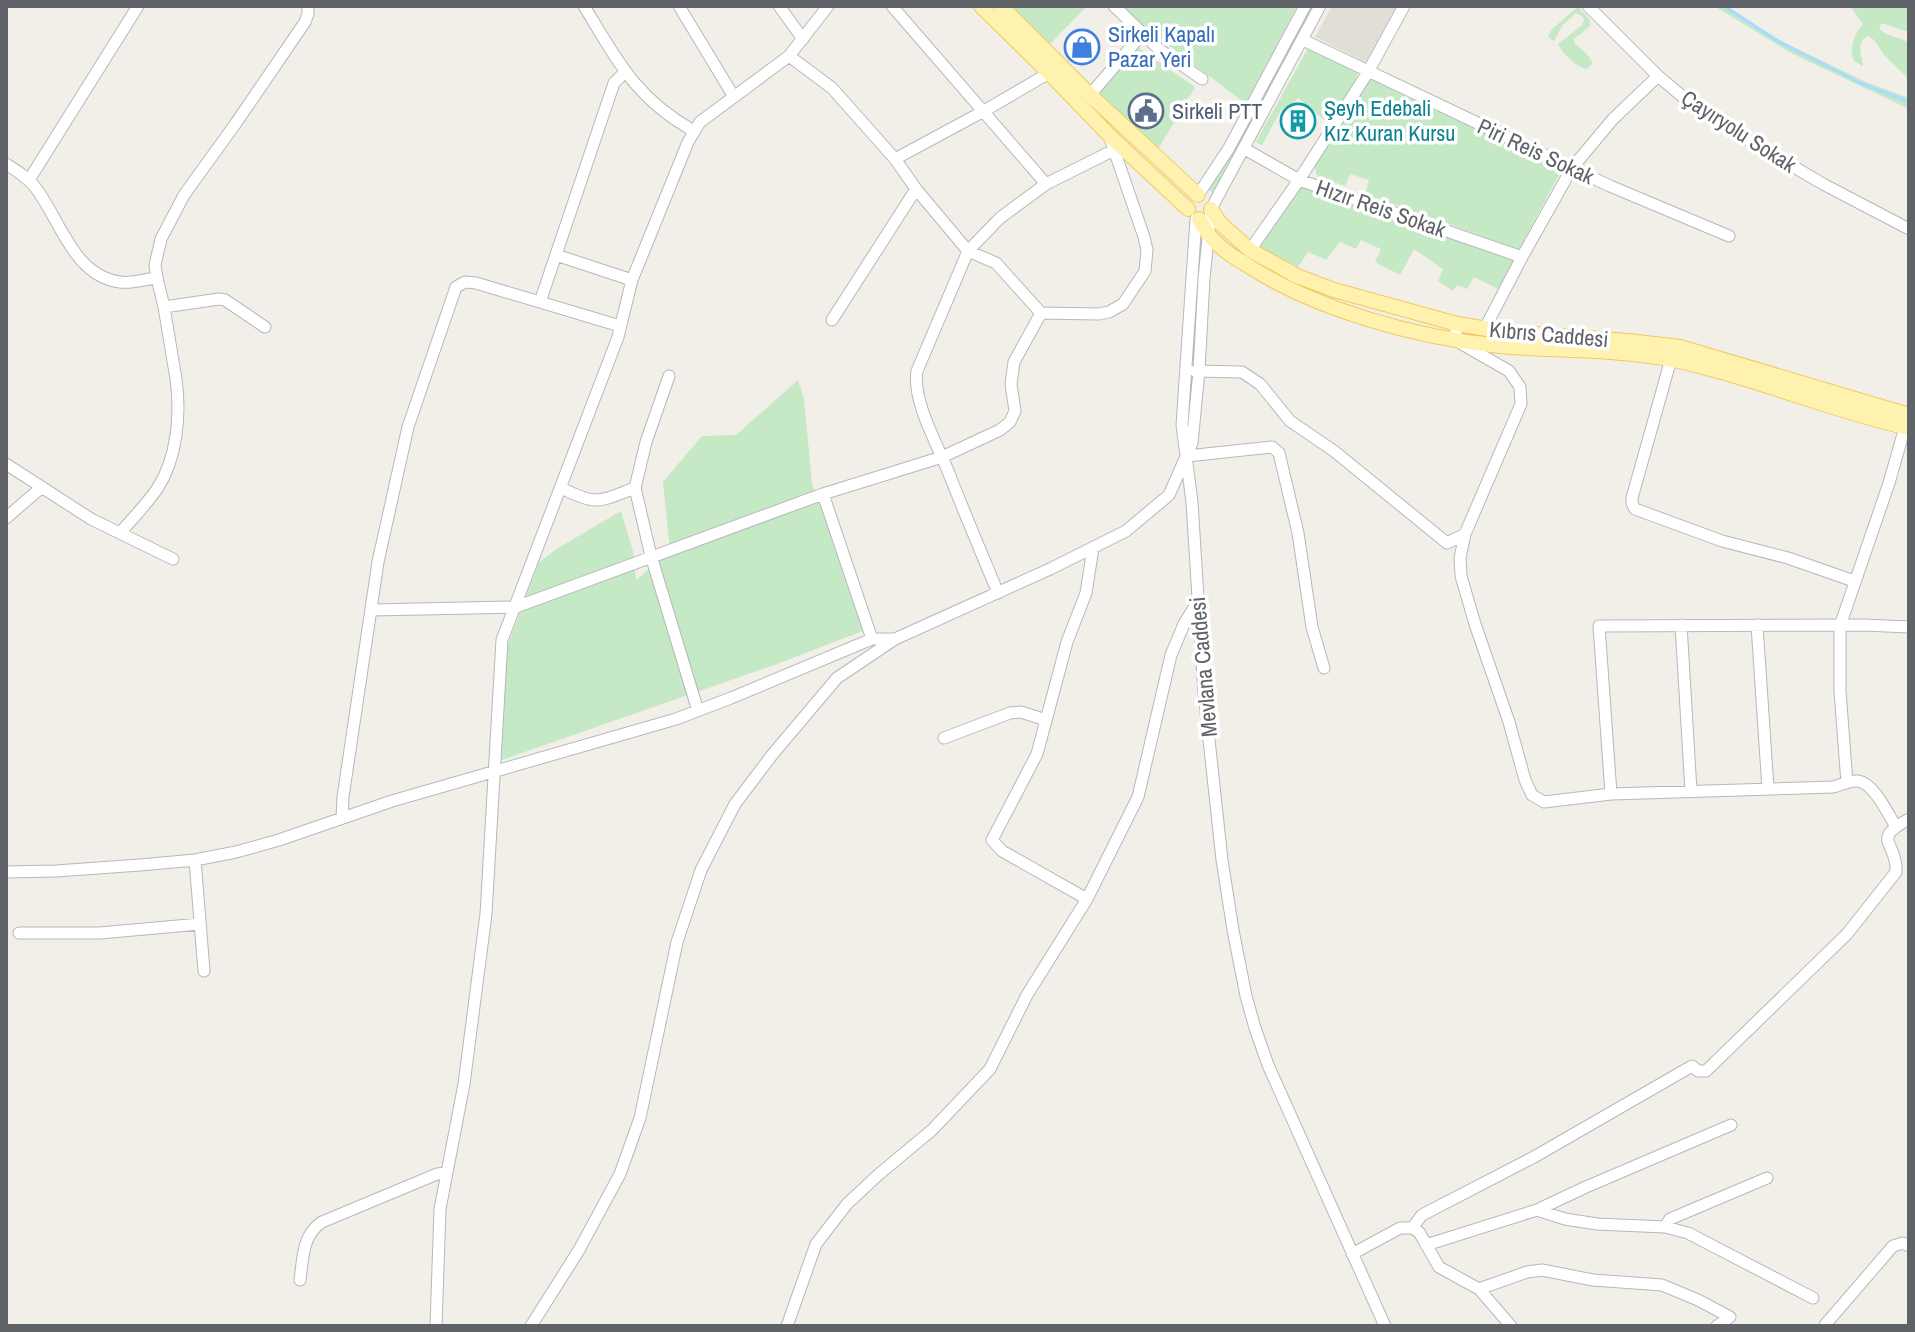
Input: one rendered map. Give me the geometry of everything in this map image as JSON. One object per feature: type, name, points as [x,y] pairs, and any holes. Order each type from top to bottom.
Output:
[{"type":"main road","points":[[981,6],[1049,73],[1112,143],[1194,216],[1231,255],[1263,276],[1315,301],[1397,326],[1456,332],[1500,346],[1671,359],[1908,423]]},
{"type":"main road","points":[[1001,6],[1090,95],[1198,195],[1208,199],[1211,209],[1208,215],[1194,216]]},
{"type":"main road","points":[[1194,216],[1189,202],[1198,195]]},
{"type":"main road","name":"Kıbrıs Caddesi","points":[[1211,209],[1228,231],[1265,260],[1315,284],[1456,332],[1485,328],[1680,347],[1908,423]]},
{"type":"street","points":[[29,180],[138,6]]},
{"type":"street","points":[[120,533],[157,489],[170,462],[177,423],[178,395],[155,265],[165,228],[184,195],[305,22],[308,6]]},
{"type":"street","points":[[584,6],[625,72],[654,104],[694,131]]},
{"type":"street","points":[[679,6],[734,97]]},
{"type":"street","points":[[779,6],[803,39]]},
{"type":"street","points":[[436,1326],[440,1209],[464,1084],[486,914],[502,640],[620,326],[632,280],[688,142],[700,122],[789,56],[828,6]]},
{"type":"street","points":[[892,6],[1046,184]]},
{"type":"street","points":[[1114,6],[1160,50],[1202,79]]},
{"type":"street","points":[[1198,195],[1229,148],[1305,6]]},
{"type":"street","points":[[1193,371],[1211,209],[1320,6]]},
{"type":"street","points":[[1250,250],[1368,72],[1404,6]]},
{"type":"street","name":"Çayıryolu Sokak","points":[[1588,6],[1658,76],[1702,113],[1823,184],[1909,229]]},
{"type":"street","points":[[1090,95],[1142,34]]},
{"type":"street","name":"Piri Reis Sokak","points":[[1303,40],[1572,168],[1729,236]]},
{"type":"street","points":[[789,56],[832,88],[895,159],[968,251],[996,263],[1041,313],[1109,312],[1123,304],[1145,271],[1147,250],[1144,237],[1112,143],[1046,184],[1000,218],[968,251],[918,365],[917,392],[998,593]]},
{"type":"street","points":[[540,302],[614,83],[625,72]]},
{"type":"street","points":[[895,159],[1049,73]]},
{"type":"street","points":[[1485,328],[1572,168],[1613,119],[1658,76]]},
{"type":"street","name":"Hızır Reis Sokak","points":[[1245,149],[1299,180],[1522,257]]},
{"type":"street","points":[[6,164],[29,180],[81,260],[103,278],[123,283],[157,278]]},
{"type":"street","points":[[832,320],[916,189]]},
{"type":"street","points":[[1193,371],[1194,216]]},
{"type":"street","points":[[556,255],[632,280]]},
{"type":"street","points":[[342,818],[378,562],[408,427],[456,287],[465,282],[476,283],[620,326]]},
{"type":"street","points":[[164,307],[225,300],[265,327]]},
{"type":"street","points":[[371,610],[516,607],[823,494],[942,457],[1000,430],[1010,422],[1015,411],[1011,384],[1014,362],[1041,313]]},
{"type":"street","points":[[1456,332],[1509,371],[1520,387],[1521,404],[1465,534],[1460,558],[1461,576],[1475,624],[1529,792],[1544,802],[1611,794],[1833,787],[1860,781],[1870,787],[1896,827]]},
{"type":"street","points":[[1671,359],[1632,498],[1635,509],[1722,541],[1788,558],[1854,581]]},
{"type":"street","points":[[1193,371],[1242,372],[1260,384],[1290,421],[1334,451],[1447,543],[1465,534]]},
{"type":"street","name":"Mevlana Caddesi","points":[[1193,371],[1182,425],[1195,544],[1204,693],[1222,860],[1246,996],[1268,1065],[1385,1326]]},
{"type":"street","points":[[669,376],[646,442],[635,488],[651,556],[698,711]]},
{"type":"street","points":[[1847,783],[1840,691],[1840,626],[1908,423]]},
{"type":"street","points":[[531,1326],[579,1250],[620,1174],[640,1118],[677,942],[701,870],[735,804],[837,678],[895,639],[1126,531],[1169,495],[1187,456],[1272,447],[1279,453],[1298,533],[1312,627],[1324,668]]},
{"type":"street","points":[[6,464],[91,519],[173,559]]},
{"type":"street","points":[[6,518],[42,487]]},
{"type":"street","points":[[561,488],[586,500],[599,501],[635,488]]},
{"type":"street","points":[[823,494],[872,639]]},
{"type":"street","points":[[1087,899],[1002,851],[992,840],[1037,754],[1067,642],[1086,593],[1093,548]]},
{"type":"street","points":[[787,1326],[816,1244],[847,1204],[932,1130],[990,1069],[1027,995],[1087,899],[1138,797],[1171,655],[1197,602]]},
{"type":"street","points":[[1681,625],[1691,791]]},
{"type":"street","points":[[1757,625],[1768,789]]},
{"type":"street","points":[[1611,794],[1599,626],[1909,627]]},
{"type":"street","points":[[6,872],[195,860],[236,852],[392,801],[676,719],[872,639],[895,639]]},
{"type":"street","points":[[944,738],[1010,713],[1021,712],[1046,720]]},
{"type":"street","points":[[1412,1228],[1422,1215],[1534,1157],[1661,1082],[1692,1066],[1700,1072],[1706,1071],[1847,934],[1896,872],[1895,858],[1887,842],[1888,835],[1909,819]]},
{"type":"street","points":[[195,860],[204,971]]},
{"type":"street","points":[[19,933],[100,933],[200,924]]},
{"type":"street","points":[[1426,1245],[1537,1210],[1731,1125]]},
{"type":"street","points":[[300,1280],[307,1238],[314,1227],[437,1174],[447,1173]]},
{"type":"street","points":[[1665,1227],[1670,1219],[1767,1178]]},
{"type":"street","points":[[1537,1210],[1565,1219],[1597,1224],[1665,1227],[1699,1237],[1813,1298]]},
{"type":"street","points":[[1352,1254],[1400,1228],[1412,1228],[1419,1232],[1439,1267],[1479,1289],[1511,1326]]},
{"type":"street","points":[[1825,1325],[1893,1246],[1903,1243],[1909,1246]]},
{"type":"street","points":[[1479,1289],[1527,1272],[1542,1270],[1593,1280],[1651,1283],[1676,1289],[1730,1317],[1717,1326]]},
{"type":"shaded area","points":[[1332,6],[1397,6],[1366,62],[1315,37]]},
{"type":"green space","points":[[1010,6],[1087,6],[1049,45]]},
{"type":"green space","points":[[1121,6],[1297,6],[1246,104]]},
{"type":"green space","points":[[1310,6],[1314,6],[1214,194],[1208,189],[1227,161]]},
{"type":"green space","points":[[1714,6],[1727,6],[1781,41],[1868,83],[1909,98],[1909,109],[1791,53]]},
{"type":"green space","points":[[1850,6],[1909,6],[1909,30],[1884,24],[1879,28],[1909,43],[1909,79],[1868,36],[1861,45],[1863,65],[1853,60],[1854,40],[1863,24]]},
{"type":"green space","points":[[1578,7],[1590,20],[1590,26],[1574,39],[1593,63],[1587,69],[1570,60],[1558,44],[1582,25],[1582,16],[1576,13],[1562,26],[1554,41],[1548,37],[1552,29]]},
{"type":"green space","points":[[1137,47],[1195,87],[1158,149],[1098,95]]},
{"type":"green space","points":[[1308,48],[1357,72],[1357,80],[1328,123],[1298,98],[1284,111],[1281,110],[1262,145],[1256,142]]},
{"type":"green space","points":[[1371,78],[1560,168],[1519,249],[1365,194],[1369,180],[1350,174],[1345,186],[1316,174],[1315,165]]},
{"type":"green space","points":[[1301,184],[1514,260],[1498,289],[1474,277],[1467,289],[1457,285],[1453,291],[1438,281],[1443,269],[1414,249],[1400,275],[1375,262],[1381,249],[1361,240],[1356,249],[1340,242],[1326,260],[1308,252],[1298,267],[1259,247]]},
{"type":"green space","points":[[798,380],[804,399],[812,484],[842,549],[868,629],[499,761],[507,647],[539,562],[621,511],[633,551],[636,580],[670,551],[663,482],[702,436],[736,435]]},
{"type":"waterway","points":[[1724,6],[1774,39],[1860,83],[1909,102]]},
{"type":"place","name":"Sirkeli Kapalı Pazar Yeri","points":[[1082,47]]},
{"type":"place","name":"Sirkeli PTT","points":[[1146,111]]},
{"type":"place","name":"Şeyh Edebali Kız Kuran Kursu","points":[[1298,121]]}]
